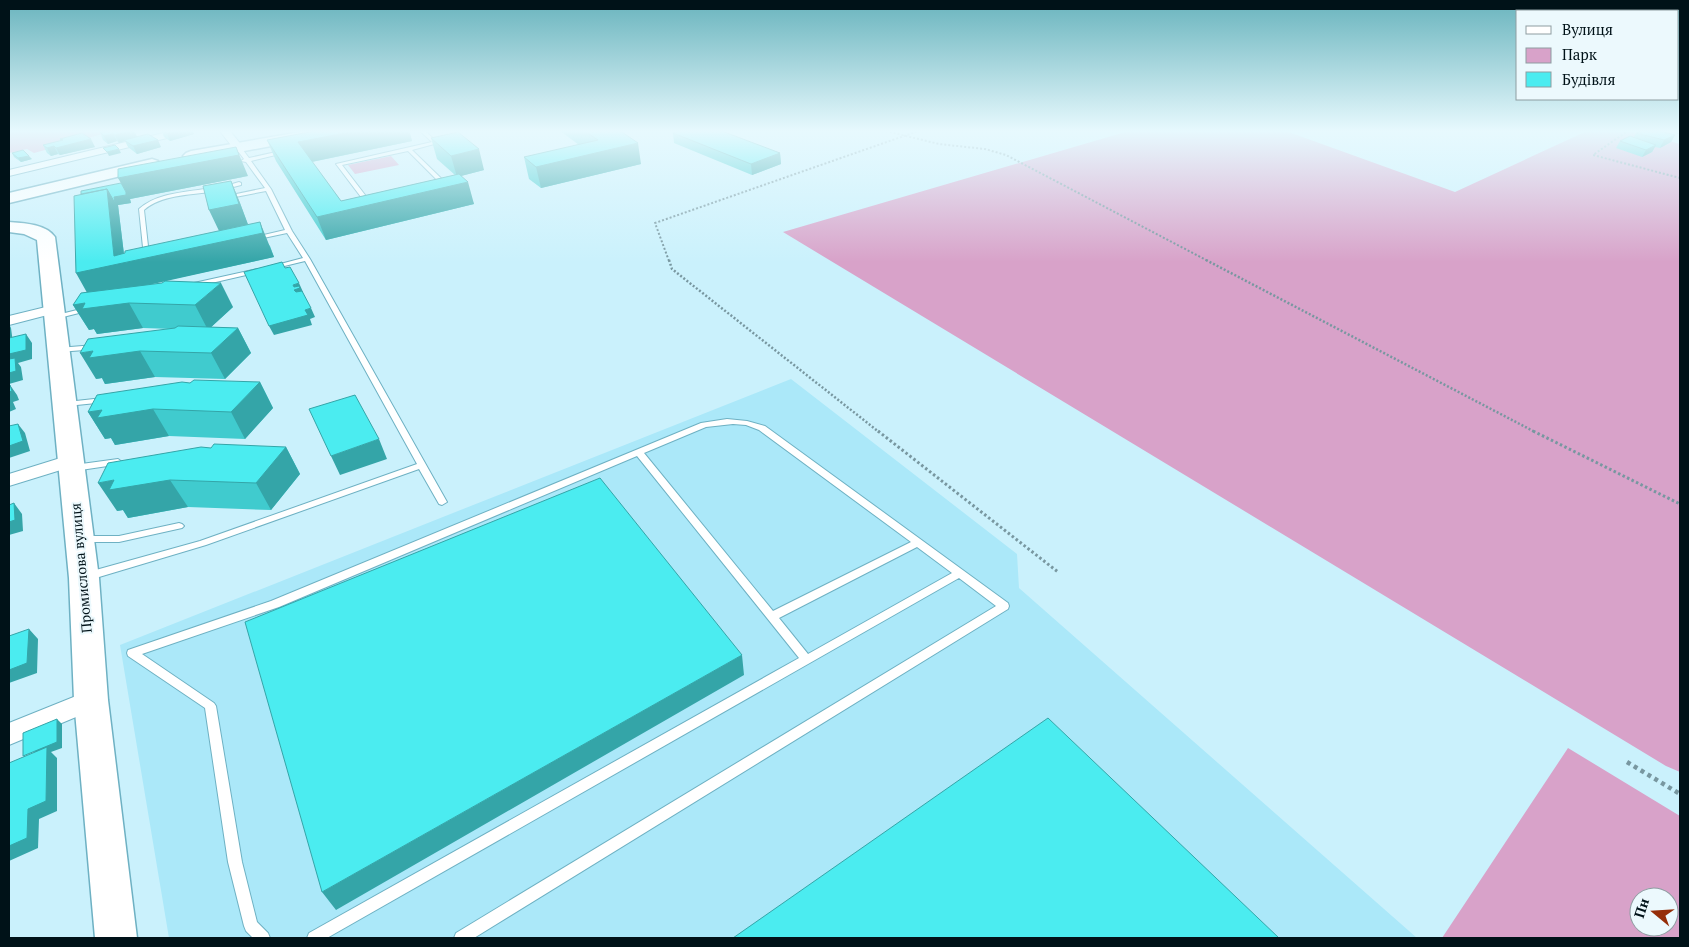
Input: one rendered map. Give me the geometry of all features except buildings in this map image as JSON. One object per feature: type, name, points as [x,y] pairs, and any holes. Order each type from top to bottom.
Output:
[{"type":"street","points":[[9,198],[109,174]]},
{"type":"street","name":"Промислова вулиця","points":[[9,227],[28,229],[46,238],[84,578],[91,700],[116,938]]},
{"type":"street","points":[[9,321],[55,313]]},
{"type":"street","points":[[9,480],[71,465]]},
{"type":"street","points":[[9,734],[91,700]]},
{"type":"lane","points":[[258,174],[442,502]]},
{"type":"lane","points":[[347,174],[373,210]]},
{"type":"lane","points":[[434,174],[450,191],[441,193]]},
{"type":"lane","points":[[158,259],[146,256],[141,210],[156,201],[239,184]]},
{"type":"lane","points":[[212,190],[214,196],[223,197],[268,189]]},
{"type":"lane","points":[[242,241],[289,230]]},
{"type":"lane","points":[[182,288],[307,259]]},
{"type":"lane","points":[[55,313],[96,308]]},
{"type":"lane","points":[[58,350],[99,346]]},
{"type":"lane","points":[[64,405],[116,399]]},
{"type":"lane","points":[[263,938],[251,926],[236,862],[210,706],[132,653],[275,604],[704,425],[724,421],[746,422],[762,428],[1004,606],[461,938]]},
{"type":"lane","points":[[638,452],[807,660]]},
{"type":"lane","points":[[71,465],[127,460]]},
{"type":"lane","points":[[84,578],[203,543],[422,465]]},
{"type":"lane","points":[[79,539],[119,539],[180,526]]},
{"type":"lane","points":[[771,617],[917,543]]},
{"type":"lane","points":[[314,938],[960,574]]},
{"type":"path","points":[[795,174],[655,223],[672,269],[1058,572]]},
{"type":"path","points":[[1042,174],[1582,456],[1680,504]]},
{"type":"path","points":[[1666,174],[1680,178]]},
{"type":"path","points":[[1627,762],[1680,794]]},
{"type":"shaded area","points":[[791,379],[1017,554],[1019,588],[1417,938],[169,938],[120,645]]},
{"type":"green space","points":[[981,174],[1406,174],[1455,192],[1493,174],[1680,174],[1680,772],[1666,766],[783,232]]},
{"type":"green space","points":[[1568,748],[1680,816],[1680,938],[1442,938]]}]
